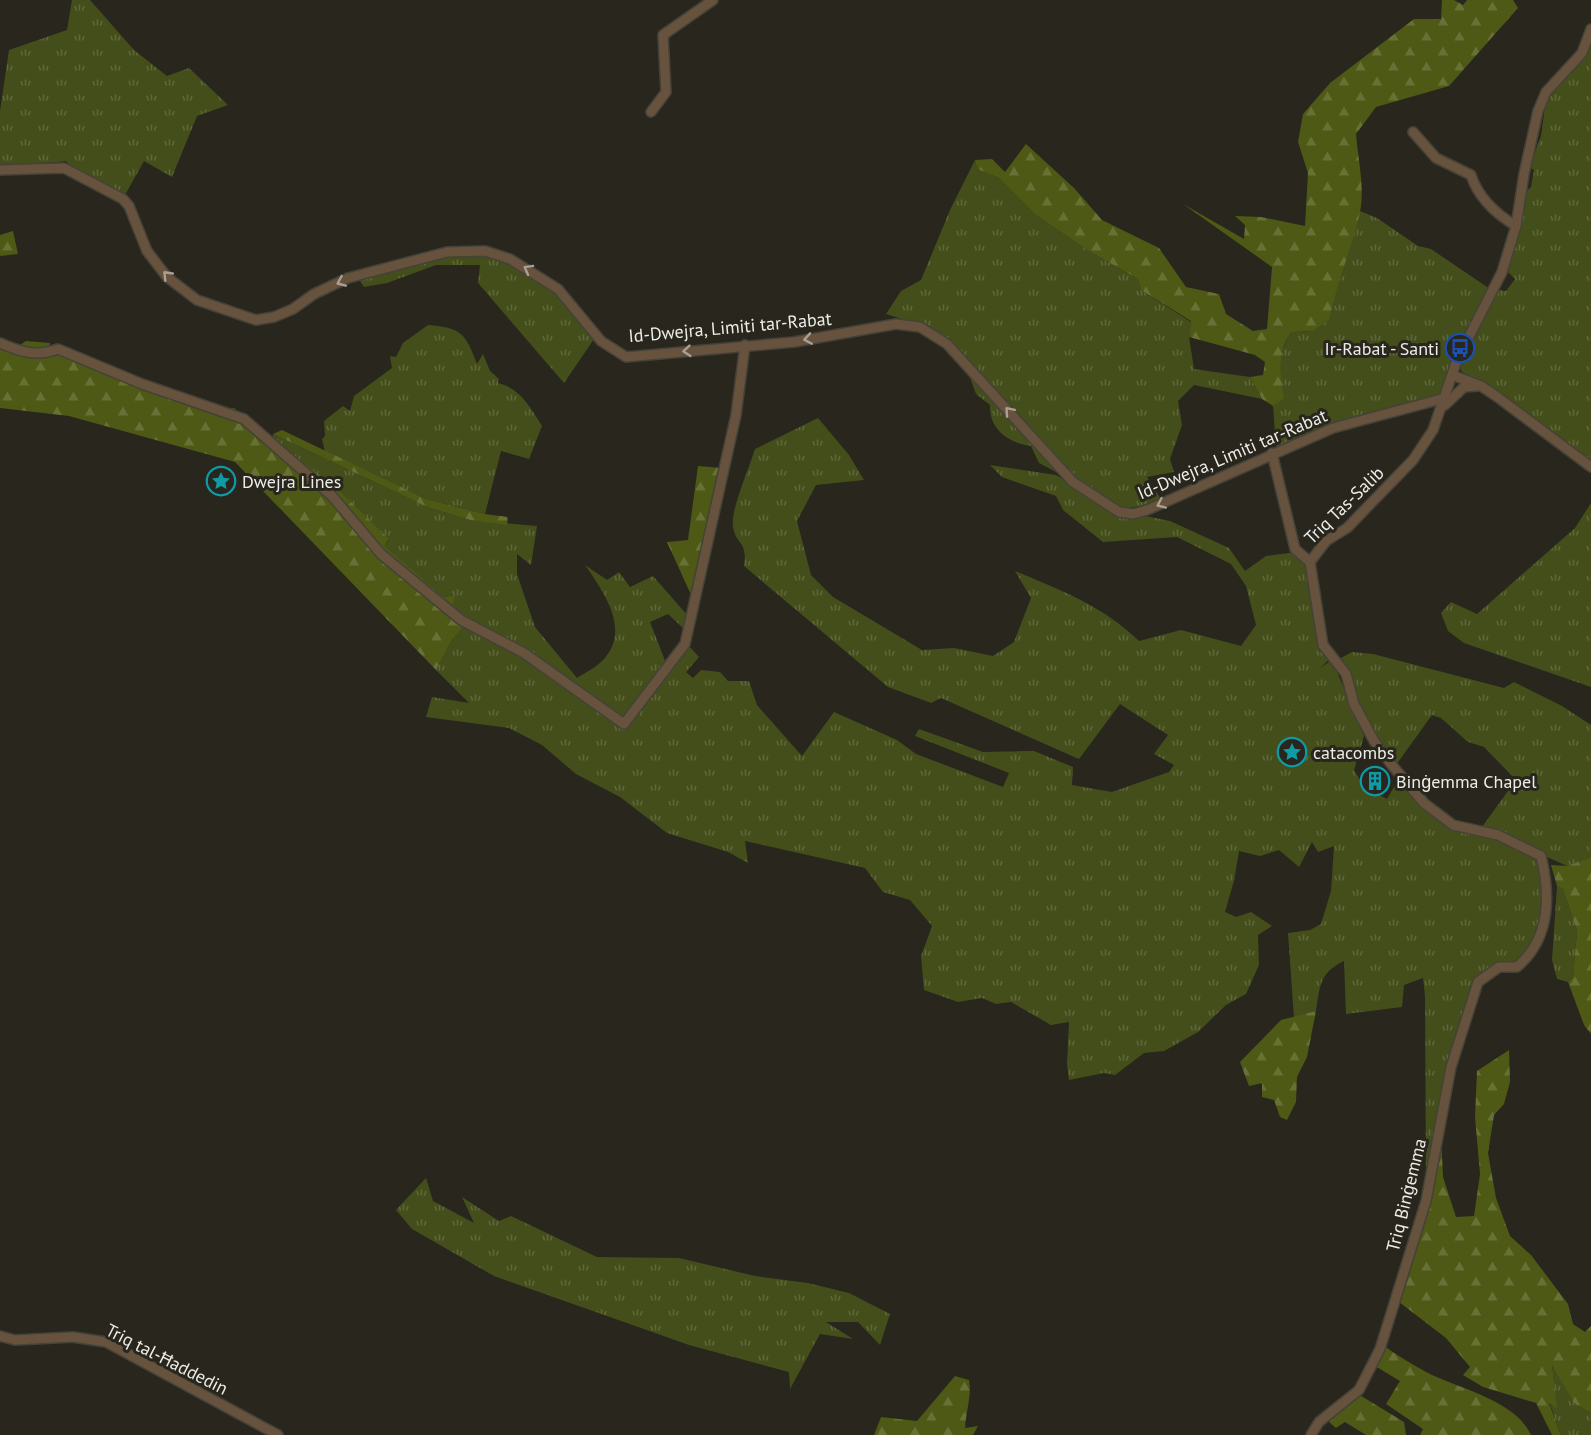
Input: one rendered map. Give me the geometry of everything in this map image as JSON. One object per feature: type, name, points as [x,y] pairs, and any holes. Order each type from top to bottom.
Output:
[{"type":"street","points":[[651,112],[666,92],[663,35],[713,0]]},
{"type":"street","name":"Triq Tas-Salib","points":[[1517,968],[1532,955],[1547,916],[1546,876],[1541,856],[1498,835],[1453,825],[1424,803],[1391,764],[1374,741],[1354,704],[1346,674],[1323,645],[1310,562],[1326,541],[1347,528],[1413,460],[1433,430],[1457,360],[1502,272],[1516,226],[1524,174],[1538,111],[1546,92],[1582,53],[1591,29]]},
{"type":"street","points":[[1413,132],[1436,158],[1471,175],[1475,186],[1499,216],[1516,226]]},
{"type":"street","name":"Id-Dwejra, Limiti tar-Rabat","points":[[0,170],[64,168],[123,199],[129,206],[147,251],[167,277],[197,300],[256,320],[274,317],[292,309],[314,294],[348,279],[447,252],[485,251],[510,259],[558,289],[601,341],[626,357],[794,342],[896,324],[920,327],[946,344],[1073,482],[1119,512],[1133,514],[1147,510],[1333,428],[1444,402]]},
{"type":"street","points":[[0,343],[30,354],[45,354],[58,349],[142,384],[244,419],[332,496],[381,554],[461,620],[524,653],[624,724],[685,644],[736,416],[745,345]]},
{"type":"street","points":[[1452,375],[1481,386],[1591,467]]},
{"type":"street","points":[[1444,402],[1464,387],[1481,386]]},
{"type":"street","points":[[1272,453],[1295,549],[1310,562]]},
{"type":"street","name":"Triq Binġemma","points":[[1311,1435],[1319,1422],[1359,1390],[1380,1349],[1426,1201],[1451,1067],[1478,982],[1499,967],[1517,968]]},
{"type":"street","name":"Triq tal-Ħaddedin","points":[[0,1336],[15,1340],[73,1337],[106,1342],[278,1435]]},
{"type":"green space","points":[[72,0],[90,0],[134,50],[167,76],[189,68],[228,105],[197,116],[172,177],[144,161],[125,195],[85,177],[66,161],[11,167],[0,165],[0,111],[9,50],[67,30]]},
{"type":"green space","points":[[1442,0],[1454,0],[1463,5],[1467,0],[1513,0],[1518,8],[1449,86],[1376,107],[1356,134],[1361,183],[1360,212],[1330,319],[1314,331],[1292,332],[1287,339],[1281,363],[1284,398],[1273,406],[1262,399],[1250,377],[1263,375],[1265,362],[1255,355],[1189,337],[1191,321],[1141,290],[1138,279],[1087,250],[1036,215],[999,178],[977,169],[975,160],[992,159],[1005,172],[1026,144],[1075,189],[1102,220],[1159,248],[1186,287],[1219,294],[1226,314],[1253,331],[1267,329],[1272,267],[1183,204],[1244,239],[1245,225],[1235,216],[1261,217],[1305,226],[1308,173],[1298,142],[1303,114],[1330,83],[1414,19],[1441,19]]},
{"type":"green space","points":[[1591,42],[1591,462],[1461,371],[1460,361],[1498,290],[1506,291],[1515,279],[1508,272],[1525,192],[1531,187],[1534,170],[1529,167],[1541,136],[1546,99],[1580,63]]},
{"type":"green space","points":[[975,160],[977,169],[999,178],[1036,215],[1087,250],[1138,279],[1141,290],[1191,322],[1189,337],[1194,369],[1250,377],[1262,399],[1194,385],[1178,401],[1182,425],[1170,459],[1174,472],[1147,477],[1162,501],[1125,509],[1071,476],[1004,401],[931,328],[886,314],[901,291],[921,280],[950,210]]},
{"type":"green space","points":[[1360,211],[1377,218],[1418,246],[1431,249],[1490,289],[1441,396],[1327,427],[1276,448],[1273,406],[1283,398],[1281,372],[1284,346],[1292,332],[1314,331],[1330,319],[1334,293]]},
{"type":"green space","points":[[13,231],[18,254],[0,256],[0,235]]},
{"type":"green space","points":[[444,255],[490,255],[522,269],[557,291],[594,339],[564,383],[478,283],[480,265],[436,265],[387,283],[364,287],[358,278]]},
{"type":"green space","points":[[428,325],[455,330],[465,338],[477,364],[483,354],[490,371],[499,379],[498,383],[519,394],[542,426],[529,459],[501,451],[485,514],[426,499],[325,452],[322,439],[325,436],[324,421],[343,406],[350,411],[354,396],[392,368],[390,356],[396,357],[403,343]]},
{"type":"green space","points":[[0,340],[18,346],[26,341],[50,343],[49,349],[225,409],[234,408],[341,492],[389,539],[384,546],[444,597],[455,595],[453,606],[469,621],[452,640],[436,670],[235,462],[69,416],[0,408]]},
{"type":"green space","points":[[968,372],[1064,476],[1039,463],[1031,446],[1015,442],[1002,434],[993,422],[990,405],[976,394]]},
{"type":"green space","points":[[818,418],[849,455],[864,480],[816,485],[797,521],[811,575],[833,597],[922,650],[954,648],[993,656],[1014,642],[1031,598],[1015,571],[1065,592],[1096,609],[1126,629],[1139,641],[1181,630],[1241,646],[1256,625],[1246,586],[1231,564],[1177,537],[1103,542],[1063,510],[1056,496],[1002,477],[990,465],[1056,475],[1121,515],[1140,515],[1170,521],[1229,548],[1245,571],[1266,556],[1296,552],[1306,565],[1321,652],[1332,657],[1320,668],[1332,660],[1364,736],[1354,770],[1364,787],[1387,799],[1398,780],[1422,808],[1442,822],[1463,832],[1487,836],[1539,859],[1543,886],[1543,917],[1526,956],[1514,965],[1478,979],[1426,1178],[1423,978],[1404,985],[1402,1007],[1346,1014],[1344,961],[1330,970],[1322,981],[1316,1011],[1294,1018],[1288,933],[1310,930],[1321,924],[1331,891],[1334,846],[1318,852],[1312,842],[1299,867],[1279,850],[1260,856],[1239,851],[1234,881],[1225,912],[1236,917],[1251,912],[1272,926],[1258,935],[1259,965],[1246,994],[1226,1005],[1198,1032],[1164,1051],[1144,1053],[1115,1075],[1104,1073],[1069,1080],[1067,1064],[1069,1022],[1051,1025],[1011,1002],[996,1004],[982,998],[958,1002],[924,990],[921,956],[932,926],[910,900],[883,892],[865,868],[745,841],[748,863],[728,852],[667,833],[620,797],[576,774],[542,745],[509,728],[426,717],[432,697],[469,703],[436,670],[452,640],[469,621],[453,606],[454,595],[444,597],[383,546],[389,540],[341,492],[272,440],[273,434],[427,507],[470,520],[537,526],[531,565],[517,554],[517,574],[535,627],[577,678],[604,659],[612,647],[615,635],[615,623],[606,598],[585,565],[607,580],[619,572],[630,587],[653,576],[688,616],[685,630],[668,614],[650,622],[669,671],[688,645],[699,657],[686,672],[693,678],[701,670],[720,672],[728,681],[749,681],[757,705],[802,756],[834,712],[897,740],[916,754],[1003,787],[1009,773],[915,736],[919,729],[983,752],[1034,751],[1073,767],[1072,785],[1112,792],[1169,772],[1174,765],[1154,754],[1168,735],[1120,704],[1079,759],[941,698],[931,703],[888,687],[744,566],[743,547],[734,533],[733,520],[737,500],[755,449]]},
{"type":"green space","points":[[282,430],[426,499],[485,514],[508,517],[507,525],[470,520],[427,507],[273,434]]},
{"type":"green space","points":[[698,466],[722,468],[692,597],[667,542],[688,540]]},
{"type":"green space","points":[[1591,503],[1591,687],[1464,643],[1448,631],[1441,613],[1451,602],[1477,614],[1575,528]]},
{"type":"green space","points":[[1352,652],[1373,654],[1504,688],[1514,682],[1562,706],[1591,725],[1591,857],[1567,866],[1482,827],[1516,780],[1484,747],[1468,742],[1441,718],[1432,715],[1396,765],[1358,707],[1339,659]]},
{"type":"green space","points":[[1591,857],[1591,1034],[1584,1025],[1568,982],[1573,977],[1577,931],[1563,889],[1557,886],[1551,865],[1567,866]]},
{"type":"green space","points":[[1557,886],[1563,889],[1577,931],[1573,977],[1568,982],[1557,979],[1552,960]]},
{"type":"green space","points":[[1316,1011],[1307,1057],[1297,1077],[1296,1102],[1287,1120],[1280,1117],[1274,1100],[1262,1097],[1262,1083],[1249,1086],[1240,1062],[1281,1020]]},
{"type":"green space","points":[[1509,1050],[1510,1082],[1504,1104],[1494,1115],[1488,1153],[1496,1198],[1510,1236],[1531,1255],[1568,1304],[1573,1324],[1585,1332],[1591,1326],[1591,1413],[1574,1403],[1552,1365],[1557,1408],[1549,1403],[1561,1435],[1552,1435],[1536,1403],[1483,1387],[1463,1375],[1470,1367],[1446,1338],[1399,1302],[1414,1257],[1441,1134],[1443,1177],[1456,1217],[1474,1216],[1480,1174],[1475,1117],[1477,1071]]},
{"type":"green space","points":[[426,1178],[433,1201],[474,1223],[462,1197],[499,1221],[511,1216],[597,1257],[679,1258],[755,1276],[808,1283],[849,1293],[890,1314],[880,1345],[858,1322],[826,1322],[853,1339],[820,1334],[790,1389],[789,1372],[689,1345],[494,1276],[412,1229],[396,1210]]},
{"type":"green space","points":[[1384,1346],[1428,1373],[1500,1404],[1523,1423],[1531,1435],[1420,1435],[1423,1429],[1386,1404],[1400,1381],[1375,1366]]},
{"type":"green space","points":[[1552,1363],[1574,1403],[1591,1413],[1591,1435],[1561,1435],[1549,1401],[1556,1407]]},
{"type":"green space","points":[[955,1376],[969,1380],[965,1428],[978,1426],[973,1435],[874,1435],[881,1417],[917,1421]]},
{"type":"green space","points":[[1358,1394],[1404,1422],[1406,1435],[1366,1435],[1345,1422],[1336,1428],[1329,1422]]},
{"type":"place","name":"Ir-Rabat - Santi","points":[[1460,348]]},
{"type":"place","name":"Dwejra Lines","points":[[221,481]]},
{"type":"place","name":"catacombs","points":[[1292,752]]},
{"type":"place","name":"Binġemma Chapel","points":[[1375,781]]}]
